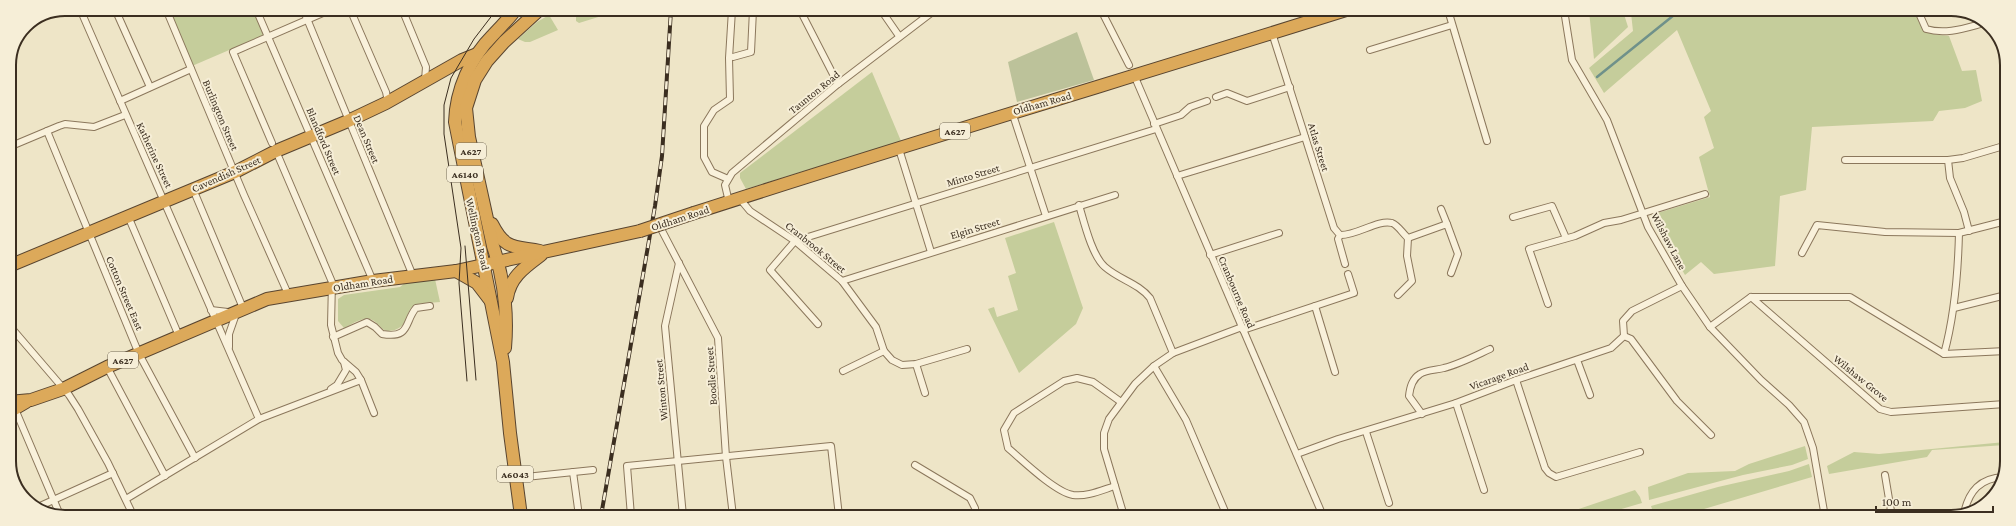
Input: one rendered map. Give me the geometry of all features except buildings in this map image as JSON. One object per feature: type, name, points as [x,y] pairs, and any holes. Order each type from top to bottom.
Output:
[{"type":"highway","name":"A6140","points":[[466,87],[477,54],[504,16]]},
{"type":"highway","name":"A6140","points":[[492,35],[507,22],[511,16]]},
{"type":"highway","name":"A6140","points":[[466,87],[475,80],[487,61],[504,42],[533,16]]},
{"type":"highway","name":"Oldham Road","points":[[16,403],[31,400],[63,389],[107,367],[179,336],[213,315],[240,309],[267,299],[288,294],[373,281],[456,271],[659,225],[1012,112],[1132,70],[1272,33],[1327,16]]},
{"type":"highway","name":"Cavendish Street","points":[[16,259],[89,232],[235,172],[274,147],[311,136],[386,103],[462,60],[477,54]]},
{"type":"highway","points":[[439,74],[466,87]]},
{"type":"highway","name":"Wellington Road","points":[[466,87],[466,117],[485,210],[499,262],[506,305],[506,331],[503,362]]},
{"type":"highway","name":"Wellington Road","points":[[466,87],[456,103],[455,122],[478,244],[485,265],[503,362],[520,510]]},
{"type":"highway","name":"A627","points":[[485,210],[498,236],[513,247],[545,252]]},
{"type":"highway","points":[[506,305],[508,291],[515,276],[520,270],[545,252]]},
{"type":"highway","name":"A6043","points":[[456,271],[477,283],[493,305]]},
{"type":"street","name":"Katherine Street","points":[[83,16],[259,419]]},
{"type":"street","points":[[118,16],[150,88]]},
{"type":"street","name":"Burlington Street","points":[[169,16],[288,294]]},
{"type":"street","name":"Blandford Street","points":[[259,16],[373,281]]},
{"type":"street","name":"Dean Street","points":[[306,16],[413,276]]},
{"type":"street","points":[[316,16],[233,52],[329,273],[333,288],[330,311],[333,337],[338,353],[344,362],[356,372],[361,380],[374,413]]},
{"type":"street","points":[[353,16],[386,92],[386,103]]},
{"type":"street","points":[[405,16],[426,67],[425,80]]},
{"type":"street","points":[[732,16],[729,58],[730,98],[714,110],[704,126],[704,157],[712,172],[728,179],[725,185],[735,201]]},
{"type":"street","points":[[733,57],[751,52],[753,16]]},
{"type":"street","points":[[803,16],[838,84]]},
{"type":"street","points":[[885,16],[899,36]]},
{"type":"street","name":"Taunton Road","points":[[728,179],[738,168],[838,84],[927,16]]},
{"type":"street","name":"Cranbourne Road","points":[[1104,16],[1132,70],[1320,510]]},
{"type":"street","points":[[1450,16],[1487,141]]},
{"type":"street","name":"Wilshaw Lane","points":[[1565,16],[1572,60],[1608,120],[1648,227],[1682,286],[1710,327],[1804,422],[1813,447],[1824,510]]},
{"type":"street","points":[[1920,16],[1926,29],[1934,31],[1949,32],[1978,25]]},
{"type":"street","points":[[1370,50],[1452,25]]},
{"type":"street","name":"Atlas Street","points":[[1272,33],[1334,228],[1340,235],[1338,239],[1345,264]]},
{"type":"street","points":[[120,101],[191,70]]},
{"type":"street","points":[[1216,97],[1227,93],[1247,101],[1290,87]]},
{"type":"street","name":"Minto Street","points":[[795,241],[1155,126],[1181,114],[1190,107],[1207,101]]},
{"type":"street","points":[[1012,112],[1046,216]]},
{"type":"street","points":[[16,144],[66,124],[97,126],[125,115]]},
{"type":"street","name":"Cotton Street East","points":[[47,131],[140,354],[195,458]]},
{"type":"street","points":[[1177,176],[1305,137]]},
{"type":"street","points":[[1846,160],[1948,160],[1963,158],[2000,147]]},
{"type":"street","points":[[899,149],[931,252]]},
{"type":"street","points":[[1948,160],[1950,178],[1964,212],[1969,231]]},
{"type":"street","points":[[193,189],[240,309],[229,334],[228,350]]},
{"type":"street","points":[[1548,304],[1529,249],[1575,236],[1604,223],[1705,194]]},
{"type":"street","name":"Elgin Street","points":[[842,281],[1079,205],[1115,195]]},
{"type":"street","name":"Cranbrook Street","points":[[735,201],[795,241],[842,281],[876,327],[884,351]]},
{"type":"street","points":[[1079,205],[1100,261],[1106,268],[1145,291],[1150,298],[1173,353]]},
{"type":"street","points":[[1513,217],[1552,206],[1566,238]]},
{"type":"street","points":[[1441,208],[1458,254],[1451,273]]},
{"type":"street","points":[[127,216],[179,336]]},
{"type":"street","points":[[1340,235],[1349,234],[1386,223],[1393,224],[1408,238]]},
{"type":"street","points":[[1802,253],[1817,225],[1886,232],[1959,233],[2000,223]]},
{"type":"street","points":[[1408,238],[1447,224]]},
{"type":"street","name":"Boodle Street","points":[[659,225],[718,338],[726,457],[732,510]]},
{"type":"street","points":[[1944,354],[1954,308],[1959,233]]},
{"type":"street","points":[[1210,255],[1279,234]]},
{"type":"street","points":[[1398,295],[1412,281],[1407,256],[1408,238]]},
{"type":"street","points":[[795,241],[770,270],[818,324]]},
{"type":"street","name":"Winton Street","points":[[679,263],[665,326],[682,510]]},
{"type":"street","points":[[1122,510],[1104,449],[1104,433],[1109,419],[1121,402],[1154,366],[1173,353],[1354,293],[1348,274]]},
{"type":"street","points":[[1682,286],[1632,311],[1623,321],[1624,336],[1631,339],[1677,401],[1711,435]]},
{"type":"street","points":[[1954,308],[2000,296]]},
{"type":"street","points":[[1710,327],[1751,298],[1850,297],[1944,354],[2000,351]]},
{"type":"street","name":"Wilshaw Grove","points":[[1751,298],[1880,409],[1891,412],[2000,404]]},
{"type":"street","points":[[333,337],[367,322],[382,334],[397,334],[403,331],[409,324],[416,308],[430,306]]},
{"type":"street","points":[[1315,306],[1335,372]]},
{"type":"street","points":[[16,333],[78,409],[113,473],[131,510]]},
{"type":"street","name":"Vicarage Road","points":[[1297,454],[1338,439],[1366,432],[1456,403],[1516,380],[1611,348],[1624,336]]},
{"type":"street","points":[[843,371],[884,351],[892,360],[902,366],[916,364],[966,349]]},
{"type":"street","points":[[1422,414],[1410,396],[1410,387],[1415,378],[1421,373],[1445,368],[1470,359],[1490,349]]},
{"type":"street","points":[[1577,360],[1590,395]]},
{"type":"street","points":[[328,392],[337,385],[346,370],[344,362]]},
{"type":"street","points":[[916,364],[925,393]]},
{"type":"street","points":[[1154,366],[1186,420],[1224,510]]},
{"type":"street","points":[[107,367],[165,476]]},
{"type":"street","points":[[1115,486],[1089,494],[1072,495],[1057,488],[1008,448],[1004,430],[1014,413],[1064,381],[1077,378],[1093,382],[1121,402]]},
{"type":"street","points":[[126,499],[259,419],[361,380]]},
{"type":"street","points":[[1516,380],[1545,468],[1552,476],[1556,477],[1640,452]]},
{"type":"street","points":[[1456,403],[1484,490]]},
{"type":"street","points":[[16,415],[57,509]]},
{"type":"street","points":[[1366,432],[1389,503]]},
{"type":"street","points":[[630,510],[626,466],[831,446],[837,510]]},
{"type":"street","points":[[915,465],[970,498],[975,510]]},
{"type":"street","points":[[516,478],[593,470]]},
{"type":"street","points":[[573,472],[578,510]]},
{"type":"street","points":[[43,504],[113,473]]},
{"type":"street","points":[[1885,475],[1891,510]]},
{"type":"street","points":[[1966,507],[1970,495],[1977,486],[1988,479],[1996,478]]},
{"type":"green space","points":[[171,16],[256,16],[264,35],[192,66]]},
{"type":"green space","points":[[550,16],[558,30],[530,42],[525,42],[518,39],[537,22]]},
{"type":"green space","points":[[576,16],[602,16],[579,23],[576,21]]},
{"type":"green space","points":[[1590,16],[1625,16],[1628,27],[1594,59]]},
{"type":"green space","points":[[1631,16],[1917,16],[1926,31],[1949,36],[1962,71],[1976,70],[1982,101],[1965,108],[1939,111],[1933,121],[1812,127],[1806,190],[1780,196],[1775,266],[1714,274],[1701,262],[1685,275],[1651,215],[1710,197],[1699,157],[1714,148],[1704,117],[1711,111],[1677,30],[1604,93],[1589,68],[1633,31]]},
{"type":"green space","points":[[1077,32],[1094,80],[1017,102],[1008,62]]},
{"type":"green space","points":[[872,72],[901,141],[746,189],[740,178],[740,173]]},
{"type":"green space","points":[[1054,222],[1083,308],[1076,324],[1019,373],[988,309],[994,307],[997,317],[1018,310],[1008,276],[1016,273],[1005,238]]},
{"type":"green space","points":[[435,279],[440,302],[415,305],[410,310],[401,327],[397,329],[391,331],[384,330],[370,319],[360,320],[344,328],[338,321],[338,299],[344,295],[400,287],[405,283]]},
{"type":"green space","points":[[2000,442],[2000,445],[1932,450],[1927,457],[1829,474],[1827,466],[1854,452],[1879,454]]},
{"type":"green space","points":[[1805,446],[1808,459],[1792,465],[1743,475],[1649,500],[1648,487],[1688,473],[1735,471],[1749,464]]},
{"type":"green space","points":[[1809,464],[1812,477],[1704,509],[1652,510],[1651,506],[1718,487],[1789,471]]},
{"type":"green space","points":[[1635,490],[1642,503],[1618,510],[1576,510]]},
{"type":"waterway","points":[[1597,77],[1673,16]]},
{"type":"tram line","points":[[467,381],[459,283],[461,248],[444,134],[444,105],[451,78],[474,39],[492,16]]},
{"type":"tram line","points":[[465,246],[476,380]]},
{"type":"railway","points":[[602,510],[655,206],[662,156],[671,16]]}]
